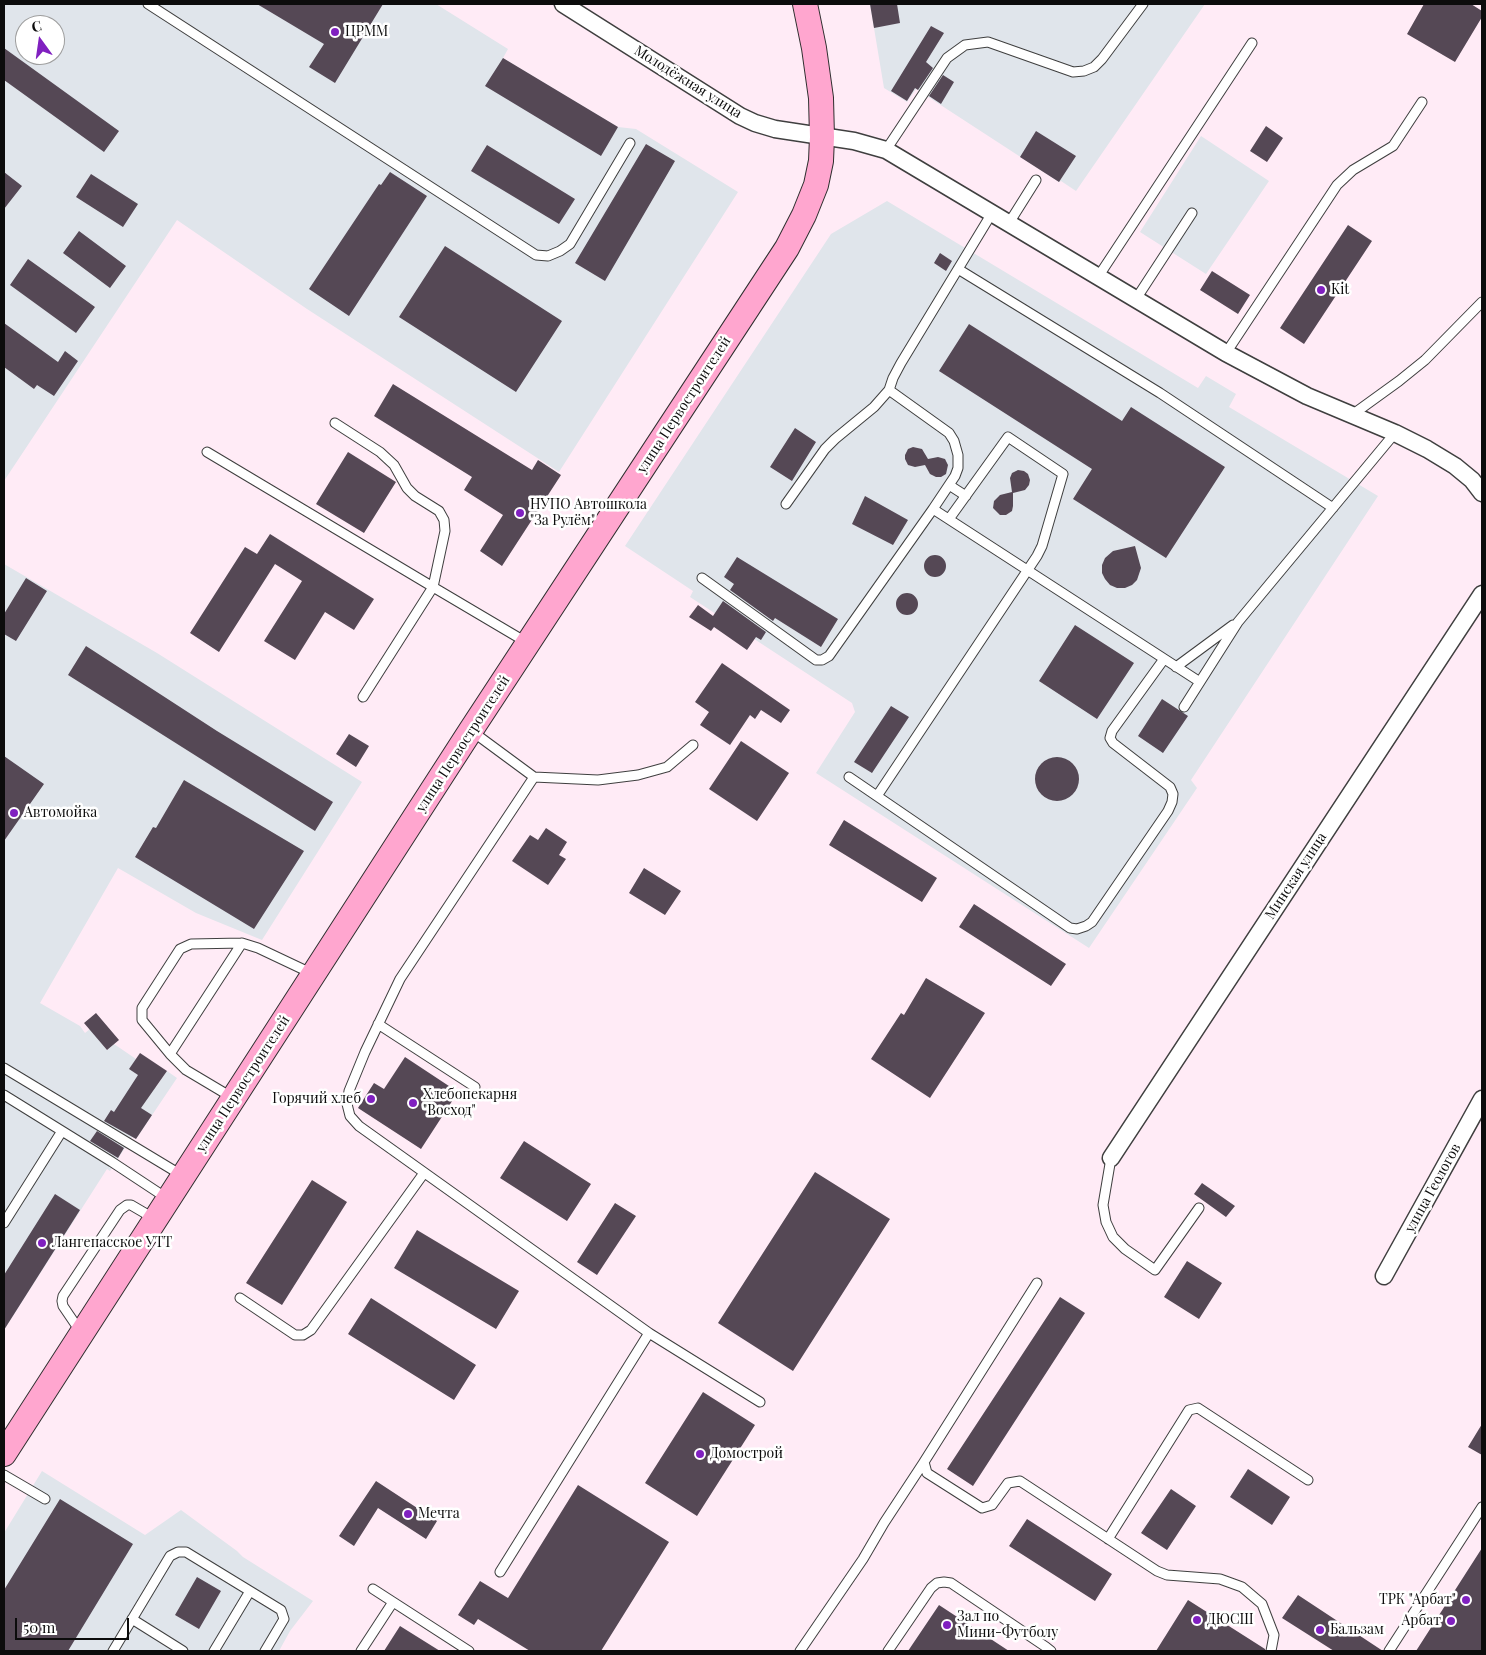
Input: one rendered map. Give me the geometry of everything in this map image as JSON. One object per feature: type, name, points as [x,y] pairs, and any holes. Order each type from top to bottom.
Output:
[{"type":"street","name":"Молодёжная улица","points":[[563,4],[740,116],[755,123],[775,130],[862,143],[886,150],[1226,353],[1307,396],[1395,433],[1427,449],[1479,483]]},
{"type":"street","name":"улица Первостроителей","points":[[4,1454],[471,730],[786,248],[804,216],[816,186],[821,161],[822,137],[821,98],[805,4]]},
{"type":"street","name":"Минская улица","points":[[1111,1158],[1482,594]]},
{"type":"street","name":"улица Геологов","points":[[1384,1276],[1482,1099]]},
{"type":"lane","points":[[148,4],[536,255],[548,256],[570,244],[630,143]]},
{"type":"lane","points":[[886,150],[947,58],[964,45],[988,42],[1073,72],[1084,72],[1094,67],[1102,59],[1143,4]]},
{"type":"lane","points":[[1098,277],[1252,43]]},
{"type":"lane","points":[[1226,353],[1337,185],[1353,170],[1393,146],[1422,102]]},
{"type":"lane","points":[[1009,223],[1036,180]]},
{"type":"lane","points":[[786,504],[825,449],[874,407],[889,390],[901,363],[992,213]]},
{"type":"lane","points":[[1136,299],[1192,213]]},
{"type":"lane","points":[[958,269],[1160,393],[1333,508]]},
{"type":"lane","points":[[1352,415],[1399,382],[1425,360],[1482,302]]},
{"type":"lane","points":[[702,578],[816,660],[822,660],[829,656],[933,509],[955,476],[958,468],[958,454],[949,432],[889,390]]},
{"type":"lane","points":[[335,423],[380,452],[394,465],[407,488],[415,496],[439,511],[444,520],[445,531],[433,587],[363,697]]},
{"type":"lane","points":[[1184,707],[1238,622],[1395,433]]},
{"type":"lane","points":[[877,796],[1028,570],[1042,546],[1063,474],[1008,437],[949,519]]},
{"type":"lane","points":[[207,452],[528,644]]},
{"type":"lane","points":[[949,485],[966,496]]},
{"type":"lane","points":[[933,509],[1200,682]]},
{"type":"lane","points":[[1176,667],[1238,622]]},
{"type":"lane","points":[[849,777],[1070,928],[1077,929],[1086,926],[1092,922],[1168,811],[1172,802],[1173,794],[1170,788],[1113,743],[1110,738],[1112,731],[1164,658]]},
{"type":"lane","points":[[471,730],[534,777],[598,780],[638,775],[667,767],[693,745]]},
{"type":"lane","points":[[534,777],[400,979],[349,1091],[347,1104],[350,1116],[358,1126],[649,1333],[760,1402]]},
{"type":"lane","points":[[233,1098],[186,1070],[142,1020],[142,1008],[180,949],[190,944],[242,943],[258,948],[313,974]]},
{"type":"lane","points":[[170,1054],[242,943]]},
{"type":"lane","points":[[378,1024],[475,1086]]},
{"type":"lane","points":[[4,1068],[183,1176]]},
{"type":"lane","points":[[4,1095],[168,1199]]},
{"type":"lane","points":[[4,1223],[6,1214],[62,1131]]},
{"type":"lane","points":[[1111,1158],[1103,1204],[1106,1222],[1113,1237],[1125,1249],[1155,1270],[1199,1208]]},
{"type":"lane","points":[[240,1298],[295,1334],[302,1335],[311,1330],[424,1173]]},
{"type":"lane","points":[[81,1333],[63,1306],[63,1296],[123,1206],[131,1205],[155,1219]]},
{"type":"lane","points":[[800,1651],[863,1559],[1037,1283]]},
{"type":"lane","points":[[500,1572],[649,1333]]},
{"type":"lane","points":[[1108,1539],[1189,1410],[1198,1408],[1308,1480]]},
{"type":"lane","points":[[924,1462],[927,1473],[982,1508],[992,1506],[1008,1483],[1020,1481],[1157,1571],[1167,1575],[1220,1579],[1242,1587],[1262,1604],[1274,1635],[1271,1651]]},
{"type":"lane","points":[[4,1475],[44,1499]]},
{"type":"lane","points":[[1389,1651],[1482,1506]]},
{"type":"lane","points":[[113,1651],[170,1556],[178,1552],[186,1552],[281,1610],[284,1619],[264,1651]]},
{"type":"lane","points":[[888,1651],[931,1588],[937,1583],[944,1582],[951,1583],[1051,1651]]},
{"type":"lane","points":[[373,1589],[469,1651]]},
{"type":"lane","points":[[214,1651],[250,1591]]},
{"type":"lane","points":[[361,1651],[392,1602]]},
{"type":"lane","points":[[132,1619],[183,1651]]},
{"type":"shaded area","points":[[4,4],[436,4],[508,49],[503,58],[618,127],[636,129],[738,192],[559,472],[307,309],[177,220],[4,481]]},
{"type":"shaded area","points":[[870,4],[1205,4],[1076,191],[1061,181],[1059,182],[916,89],[907,102],[884,88]]},
{"type":"shaded area","points":[[1201,136],[1269,181],[1206,274],[1140,232]]},
{"type":"shaded area","points":[[887,201],[1198,388],[1206,376],[1236,394],[1229,407],[1378,496],[1191,780],[1197,788],[1089,948],[816,773],[855,712],[852,703],[690,597],[693,591],[625,546],[831,234]]},
{"type":"shaded area","name":"Лангепасское УТТ","points":[[4,564],[157,653],[362,782],[262,940],[196,913],[118,868],[40,1003],[80,1026],[85,1033],[90,1029],[107,1050],[114,1044],[136,1059],[130,1069],[156,1087],[167,1071],[177,1078],[136,1139],[132,1137],[110,1171],[107,1169],[4,1330]]},
{"type":"shaded area","points":[[42,1471],[145,1535],[181,1510],[243,1557],[313,1601],[290,1631],[279,1651],[4,1651],[4,1533]]},
{"type":"building","name":"ЦРММ","points":[[257,4],[383,4],[335,83],[309,67],[324,44]]},
{"type":"building","points":[[870,4],[897,4],[900,23],[874,28]]},
{"type":"building","points":[[1424,4],[1471,4],[1482,11],[1482,17],[1455,62],[1407,34]]},
{"type":"building","points":[[931,26],[944,33],[926,62],[933,68],[918,90],[915,88],[907,101],[891,91]]},
{"type":"building","points":[[4,48],[15,56],[15,65],[28,65],[119,131],[104,152],[4,80]]},
{"type":"building","points":[[503,58],[618,127],[601,156],[485,86]]},
{"type":"building","points":[[943,75],[954,82],[941,104],[929,96]]},
{"type":"building","points":[[1266,126],[1283,138],[1267,162],[1250,151]]},
{"type":"building","points":[[1036,131],[1076,156],[1059,182],[1020,157]]},
{"type":"building","points":[[646,144],[675,161],[605,281],[575,263]]},
{"type":"building","points":[[487,145],[575,199],[559,224],[471,171]]},
{"type":"building","points":[[4,172],[22,186],[4,209]]},
{"type":"building","points":[[390,172],[427,196],[349,316],[309,289],[379,184],[381,185]]},
{"type":"building","points":[[91,174],[138,204],[123,227],[76,197]]},
{"type":"building","points":[[1348,225],[1372,241],[1304,344],[1280,328]]},
{"type":"building","points":[[79,231],[126,266],[110,288],[63,253]]},
{"type":"building","points":[[445,246],[562,321],[516,392],[399,317]]},
{"type":"building","points":[[940,253],[952,261],[946,271],[934,263]]},
{"type":"building","points":[[28,259],[95,307],[76,333],[10,285]]},
{"type":"building","points":[[1212,271],[1250,295],[1238,314],[1200,290]]},
{"type":"building","points":[[4,323],[58,362],[65,351],[78,361],[54,396],[37,385],[34,389],[4,367]]},
{"type":"building","points":[[969,324],[1122,421],[1131,407],[1225,467],[1166,558],[1073,499],[1092,469],[939,371]]},
{"type":"building","points":[[393,384],[532,470],[538,460],[561,475],[502,566],[480,551],[503,515],[464,490],[472,477],[374,416]]},
{"type":"building","points":[[795,428],[816,442],[792,481],[770,467]]},
{"type":"building","points":[[913,447],[922,449],[928,459],[938,457],[945,459],[948,465],[946,474],[936,477],[930,474],[925,465],[915,467],[908,465],[905,455],[908,449]]},
{"type":"building","points":[[348,452],[396,482],[364,533],[316,504]]},
{"type":"building","points":[[1018,470],[1028,474],[1029,485],[1025,490],[1013,493],[1012,511],[1006,515],[1000,515],[993,508],[994,501],[1000,495],[1012,492],[1010,478],[1012,473]]},
{"type":"building","points":[[865,496],[908,520],[893,545],[852,524]]},
{"type":"building","points":[[270,534],[374,599],[354,630],[325,612],[295,660],[264,641],[302,581],[275,564],[219,652],[190,633],[245,547],[257,554]]},
{"type":"building","points":[[1135,546],[1141,568],[1137,580],[1125,588],[1117,588],[1110,585],[1102,573],[1102,565],[1105,558],[1113,551]]},
{"type":"building","points":[[935,555],[943,558],[946,566],[943,574],[935,577],[927,574],[924,566],[927,558]]},
{"type":"building","points":[[737,557],[838,619],[821,647],[775,618],[773,621],[730,590],[734,584],[724,577]]},
{"type":"building","points":[[26,578],[47,591],[16,641],[4,634],[4,614]]},
{"type":"building","points":[[907,593],[915,596],[918,604],[915,612],[907,615],[899,612],[896,604],[899,596]]},
{"type":"building","points":[[723,601],[766,632],[761,640],[756,637],[747,650],[714,627],[711,631],[689,617],[698,605],[713,616]]},
{"type":"building","points":[[1075,625],[1134,663],[1097,719],[1039,681]]},
{"type":"building","points":[[86,646],[217,731],[333,802],[315,831],[68,675]]},
{"type":"building","points":[[722,663],[790,710],[781,723],[761,710],[755,719],[750,715],[730,745],[700,725],[709,712],[695,702]]},
{"type":"building","points":[[1162,699],[1188,716],[1163,753],[1138,736]]},
{"type":"building","points":[[891,706],[909,717],[872,773],[854,762]]},
{"type":"building","points":[[349,734],[369,746],[356,767],[336,754]]},
{"type":"building","points":[[741,741],[789,773],[757,821],[709,789]]},
{"type":"building","name":"Автомойка","points":[[4,756],[44,784],[4,841]]},
{"type":"building","points":[[1057,757],[1069,761],[1075,767],[1079,779],[1075,791],[1069,797],[1057,801],[1045,797],[1039,791],[1035,779],[1039,767],[1045,761]]},
{"type":"building","points":[[184,780],[304,851],[254,929],[135,857],[153,827],[156,828]]},
{"type":"building","points":[[844,820],[937,878],[922,902],[829,845]]},
{"type":"building","points":[[546,828],[567,842],[559,855],[566,859],[548,885],[512,861],[530,835],[538,840]]},
{"type":"building","points":[[644,868],[681,891],[665,915],[629,893]]},
{"type":"building","points":[[974,904],[1066,964],[1051,986],[959,927]]},
{"type":"building","points":[[926,978],[985,1013],[930,1098],[871,1059],[901,1013],[904,1015]]},
{"type":"building","points":[[96,1013],[119,1040],[107,1050],[84,1023]]},
{"type":"building","points":[[140,1053],[167,1071],[141,1108],[152,1115],[136,1139],[104,1121],[111,1110],[114,1112],[138,1075],[129,1069]]},
{"type":"building","name":"Хлебопекарня \"Восход\"","points":[[405,1057],[458,1092],[421,1149],[358,1108],[374,1083],[384,1089]]},
{"type":"building","points":[[97,1131],[124,1148],[118,1158],[90,1141]]},
{"type":"building","points":[[524,1141],[591,1184],[567,1221],[500,1178]]},
{"type":"building","points":[[815,1172],[890,1219],[793,1371],[718,1323]]},
{"type":"building","points":[[312,1180],[347,1202],[282,1305],[246,1283]]},
{"type":"building","points":[[1202,1183],[1235,1206],[1226,1217],[1194,1194]]},
{"type":"building","name":"Лангепасское УТТ","points":[[55,1194],[80,1210],[4,1330],[4,1275]]},
{"type":"building","points":[[615,1203],[636,1216],[597,1275],[577,1262]]},
{"type":"building","points":[[417,1230],[519,1291],[496,1329],[394,1268]]},
{"type":"building","points":[[1187,1261],[1222,1283],[1199,1319],[1164,1297]]},
{"type":"building","points":[[1060,1297],[1085,1313],[973,1486],[947,1469]]},
{"type":"building","points":[[371,1298],[476,1365],[454,1400],[348,1334]]},
{"type":"building","name":"Домострой","points":[[703,1392],[755,1425],[697,1516],[645,1483]]},
{"type":"building","points":[[1482,1424],[1482,1455],[1468,1447]]},
{"type":"building","points":[[1248,1469],[1290,1497],[1272,1525],[1230,1497]]},
{"type":"building","name":"Мечта","points":[[376,1481],[437,1521],[426,1539],[378,1508],[354,1546],[339,1536]]},
{"type":"building","points":[[578,1485],[669,1542],[601,1651],[530,1651],[478,1619],[474,1625],[458,1615],[480,1581],[508,1598]]},
{"type":"building","points":[[1171,1489],[1196,1506],[1167,1550],[1141,1533]]},
{"type":"building","points":[[60,1499],[133,1544],[68,1651],[4,1651],[4,1590]]},
{"type":"building","points":[[1027,1519],[1112,1574],[1095,1601],[1009,1546]]},
{"type":"building","name":"ТРК \"Арбат\"","points":[[1482,1548],[1482,1651],[1416,1651]]},
{"type":"building","points":[[197,1577],[221,1591],[199,1629],[175,1615]]},
{"type":"building","points":[[1298,1595],[1383,1651],[1334,1651],[1282,1618]]},
{"type":"building","name":"ДЮСШ","points":[[1188,1600],[1265,1649],[1265,1651],[1156,1651]]},
{"type":"building","name":"Зал по Мини-Футболу","points":[[939,1605],[1009,1651],[908,1651]]},
{"type":"building","points":[[400,1626],[440,1651],[384,1651]]},
{"type":"place","name":"ЦРММ","points":[[335,32]]},
{"type":"place","name":"Kit","points":[[1321,290]]},
{"type":"place","name":"НУПО Автошкола \"За Рулём\"","points":[[520,513]]},
{"type":"place","name":"Автомойка","points":[[14,813]]},
{"type":"place","name":"Горячий хлеб","points":[[371,1099]]},
{"type":"place","name":"Хлебопекарня \"Восход\"","points":[[413,1103]]},
{"type":"place","name":"Лангепасское УТТ","points":[[42,1243]]},
{"type":"place","name":"Домострой","points":[[700,1454]]},
{"type":"place","name":"Мечта","points":[[408,1514]]},
{"type":"place","name":"ТРК \"Арбат\"","points":[[1466,1600]]},
{"type":"place","name":"ДЮСШ","points":[[1197,1620]]},
{"type":"place","name":"Арбат","points":[[1451,1621]]},
{"type":"place","name":"Зал по Мини-Футболу","points":[[947,1625]]},
{"type":"place","name":"Бальзам","points":[[1320,1630]]}]
